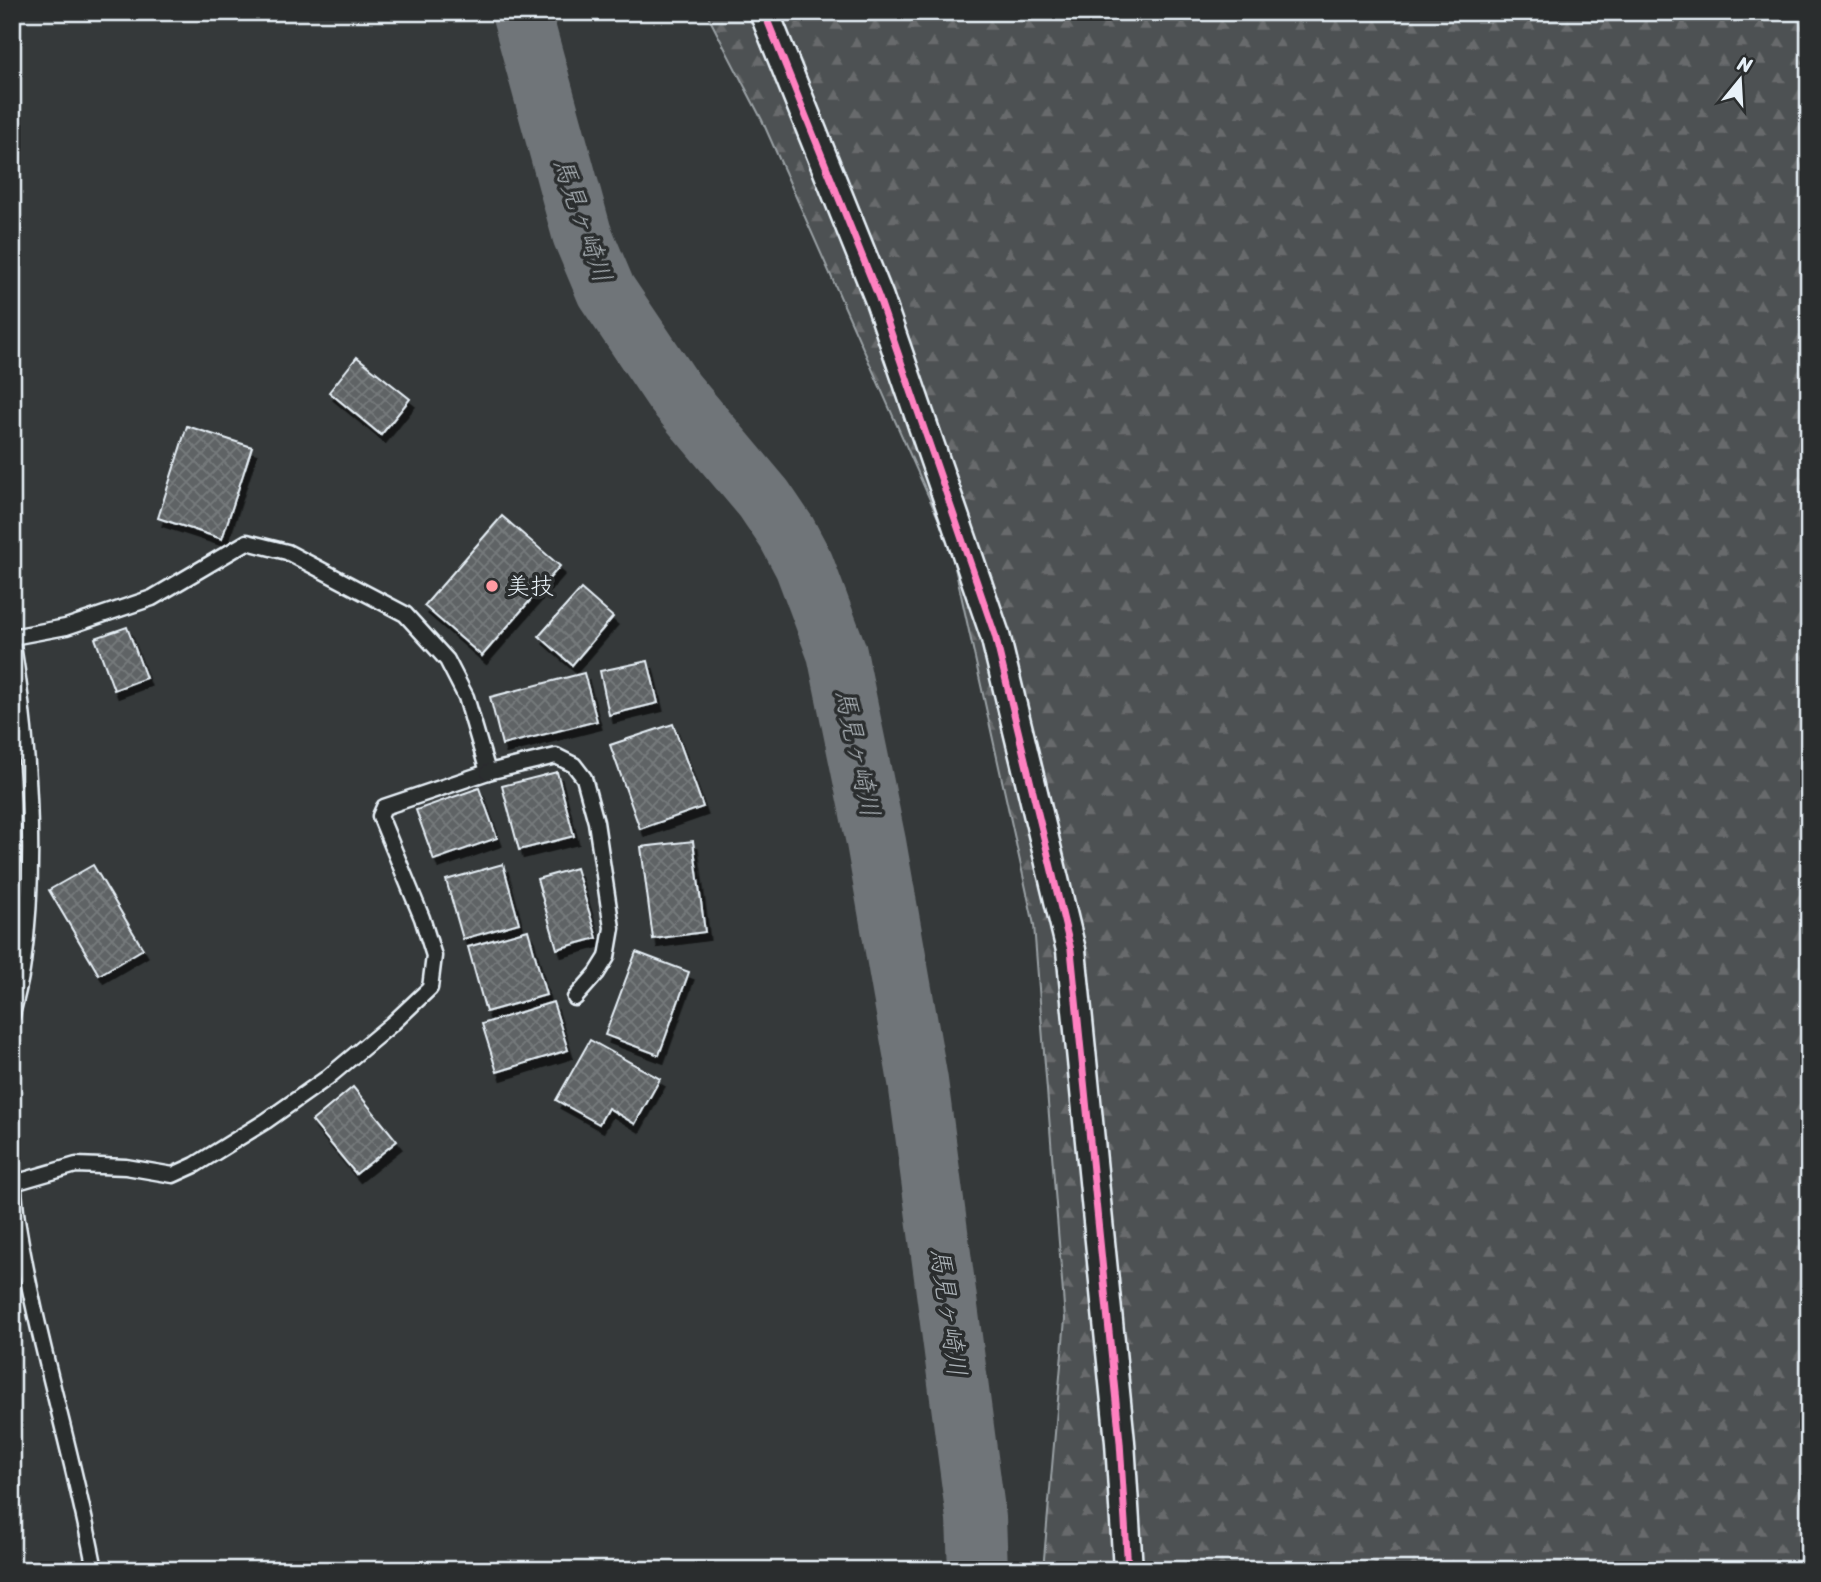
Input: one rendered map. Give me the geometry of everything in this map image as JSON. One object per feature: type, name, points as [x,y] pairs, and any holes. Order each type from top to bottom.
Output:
[{"type":"street","points":[[764,12],[879,298],[995,635],[1071,950],[1119,1428],[1128,1570]]},
{"type":"lane","points":[[12,1015],[23,963],[31,862],[22,708],[12,638],[66,627],[152,598],[247,542],[287,552],[405,614],[430,641],[447,660],[466,698],[488,772]]},
{"type":"lane","points":[[14,1183],[76,1165],[126,1167],[173,1175],[195,1165],[266,1121],[327,1078],[430,988],[434,956],[422,918],[380,816],[384,807],[488,772],[556,756],[574,765],[584,778],[596,822],[612,928],[607,957],[575,998]]},
{"type":"lane","points":[[12,1161],[17,1218],[48,1370],[84,1510],[95,1570]]},
{"type":"green space","points":[[706,12],[1809,12],[1809,1570],[1043,1570],[1065,1319],[1034,925],[950,545],[762,120]]},
{"type":"building","points":[[357,357],[410,399],[381,435],[329,392]]},
{"type":"building","points":[[187,426],[252,447],[222,539],[158,518]]},
{"type":"building","name":"美技","points":[[502,516],[560,566],[482,656],[424,606]]},
{"type":"building","points":[[581,589],[613,617],[572,665],[539,636]]},
{"type":"building","points":[[127,627],[146,678],[114,690],[95,638]]},
{"type":"building","points":[[648,661],[658,703],[609,715],[600,671]]},
{"type":"building","points":[[584,673],[597,721],[502,745],[490,697]]},
{"type":"building","points":[[673,724],[703,807],[640,829],[610,745]]},
{"type":"building","points":[[557,772],[574,836],[519,850],[502,786]]},
{"type":"building","points":[[479,788],[497,838],[434,860],[416,810]]},
{"type":"building","points":[[693,841],[705,932],[653,939],[641,847]]},
{"type":"building","points":[[503,864],[519,923],[463,939],[446,880]]},
{"type":"building","points":[[93,865],[143,949],[99,975],[49,890]]},
{"type":"building","points":[[576,868],[597,938],[557,949],[537,879]]},
{"type":"building","points":[[528,930],[546,995],[486,1012],[468,947]]},
{"type":"building","points":[[636,952],[689,972],[659,1055],[605,1035]]},
{"type":"building","points":[[553,1002],[568,1050],[497,1072],[482,1024]]},
{"type":"building","points":[[590,1040],[660,1079],[635,1124],[608,1108],[599,1124],[556,1100]]},
{"type":"building","points":[[353,1087],[397,1141],[356,1174],[312,1121]]},
{"type":"waterway","name":"馬見ヶ崎川","points":[[521,12],[582,234],[606,291],[674,392],[764,499],[787,533],[804,565],[837,653],[876,842],[918,1081],[976,1518],[978,1570]]},
{"type":"cycle path","points":[[764,12],[879,298],[995,635],[1071,950],[1120,1442],[1128,1570]]},
{"type":"place","name":"美技","points":[[492,586]]}]
